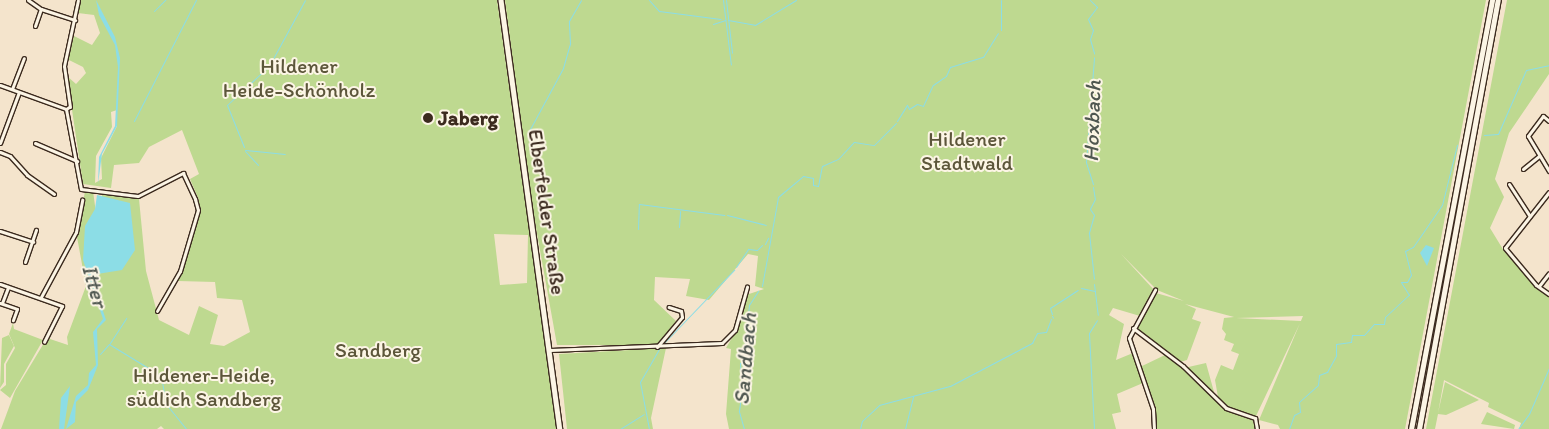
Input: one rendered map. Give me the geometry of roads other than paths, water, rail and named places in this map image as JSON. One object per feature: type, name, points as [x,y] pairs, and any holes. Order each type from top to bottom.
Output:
[{"type":"highway","points":[[1411,429],[1492,0]]},
{"type":"highway","points":[[1419,429],[1498,0]]},
{"type":"main road","name":"Elberfelder Straße","points":[[501,0],[560,429]]},
{"type":"street","points":[[28,0],[41,9],[75,20]]},
{"type":"street","points":[[78,0],[64,66],[68,109],[81,189],[138,196],[184,173],[198,210],[180,272],[157,311]]},
{"type":"street","points":[[35,26],[41,9]]},
{"type":"street","points":[[12,89],[24,58]]},
{"type":"street","points":[[0,85],[68,109]]},
{"type":"street","points":[[0,143],[18,92]]},
{"type":"street","points":[[1549,121],[1544,116],[1528,136],[1549,171]]},
{"type":"street","points":[[35,143],[77,162]]},
{"type":"street","points":[[0,152],[10,156],[27,175],[54,194]]},
{"type":"street","points":[[1523,169],[1539,156]]},
{"type":"street","points":[[1509,184],[1530,216]]},
{"type":"street","points":[[1549,192],[1505,248],[1539,286],[1549,294]]},
{"type":"street","points":[[41,297],[76,232],[82,200]]},
{"type":"street","points":[[25,262],[36,230]]},
{"type":"street","points":[[0,231],[32,242]]},
{"type":"street","points":[[1539,286],[1549,273]]},
{"type":"street","points":[[0,284],[62,306],[44,342]]},
{"type":"street","points":[[8,287],[1,303],[17,309],[13,320]]},
{"type":"street","points":[[550,350],[716,344],[727,340],[735,330],[747,287]]},
{"type":"street","points":[[1154,429],[1153,409],[1129,338],[1155,290]]},
{"type":"street","points":[[656,347],[682,317],[681,311],[669,307]]},
{"type":"street","points":[[1133,328],[1183,366],[1226,408],[1257,420],[1257,429]]},
{"type":"water","points":[[96,0],[115,37],[120,58],[117,126],[102,154],[98,184],[99,157],[115,126],[118,67],[115,45],[99,15]]},
{"type":"water","points":[[97,195],[130,203],[135,250],[122,270],[91,275],[106,320],[97,329],[98,365],[88,390],[76,402],[75,422],[66,429],[76,396],[88,385],[89,373],[96,365],[93,332],[103,319],[83,260],[85,226],[95,209]]},
{"type":"water","points":[[1426,245],[1434,248],[1427,266],[1420,253]]},
{"type":"water","points":[[70,386],[64,429],[59,429],[61,398]]},
{"type":"waterway","points":[[154,11],[165,0]]},
{"type":"waterway","points":[[134,121],[196,0]]},
{"type":"waterway","points":[[244,147],[227,105],[269,66],[305,0]]},
{"type":"waterway","points":[[538,185],[541,177],[529,131],[563,68],[570,43],[569,21],[581,0]]},
{"type":"waterway","points":[[649,0],[659,11],[720,19]]},
{"type":"waterway","points":[[723,0],[731,65]]},
{"type":"waterway","points":[[726,0],[732,53]]},
{"type":"waterway","points":[[728,20],[755,25],[796,0]]},
{"type":"waterway","name":"Sandbach","points":[[1001,0],[1001,30]]},
{"type":"waterway","name":"Hoxbach","points":[[1090,0],[1097,7],[1088,19],[1093,30],[1090,39],[1094,53]]},
{"type":"waterway","points":[[713,24],[725,20]]},
{"type":"waterway","name":"Sandbach","points":[[897,121],[907,105],[909,109],[917,104],[923,106],[933,85],[946,76],[950,67],[983,57],[998,33]]},
{"type":"waterway","name":"Hoxbach","points":[[1093,184],[1086,162],[1094,57]]},
{"type":"waterway","points":[[1484,135],[1498,134],[1526,70],[1549,65]]},
{"type":"waterway","name":"Sandbach","points":[[762,286],[778,197],[803,176],[813,178],[813,185],[818,186],[822,166],[838,159],[854,142],[874,145],[896,123]]},
{"type":"waterway","points":[[1289,429],[1294,415],[1300,412],[1299,402],[1318,385],[1319,375],[1327,372],[1336,356],[1336,344],[1351,342],[1352,335],[1364,335],[1374,324],[1384,324],[1385,317],[1409,295],[1401,282],[1407,282],[1411,275],[1405,251],[1413,247],[1442,205],[1457,145]]},
{"type":"waterway","points":[[245,150],[285,154]]},
{"type":"waterway","points":[[245,151],[258,165]]},
{"type":"waterway","name":"Hoxbach","points":[[1093,187],[1095,199],[1090,209],[1094,215],[1089,233],[1094,279]]},
{"type":"waterway","points":[[638,229],[639,204],[724,215]]},
{"type":"waterway","points":[[679,227],[680,211]]},
{"type":"waterway","points":[[727,215],[766,225]]},
{"type":"waterway","name":"Sandbach","points":[[765,244],[768,238]]},
{"type":"waterway","points":[[736,267],[748,249],[757,250],[762,245]]},
{"type":"waterway","points":[[663,344],[734,270]]},
{"type":"waterway","name":"Hoxbach","points":[[1094,284],[1098,315]]},
{"type":"waterway","points":[[1081,288],[1095,291]]},
{"type":"waterway","points":[[1052,314],[1050,308],[1078,290]]},
{"type":"waterway","name":"Sandbach","points":[[744,429],[739,411],[742,386],[740,363],[743,362],[749,305],[758,291]]},
{"type":"waterway","points":[[110,343],[126,318]]},
{"type":"waterway","points":[[860,429],[862,421],[879,405],[950,386],[1032,343],[1037,333],[1046,332],[1051,319]]},
{"type":"waterway","name":"Hoxbach","points":[[1094,429],[1089,333],[1097,320]]},
{"type":"waterway","points":[[100,354],[109,344],[158,374]]},
{"type":"waterway","points":[[649,429],[640,382],[660,348]]},
{"type":"waterway","points":[[1518,429],[1529,414],[1549,368]]},
{"type":"waterway","points":[[161,376],[166,404],[186,429]]},
{"type":"waterway","points":[[905,429],[913,396]]},
{"type":"waterway","points":[[620,429],[644,414]]},
{"type":"waterway","points":[[613,429],[618,429]]},
{"type":"place","name":"Jaberg","points":[[428,118]]},
{"type":"park label","name":"Hildener Heide-Schönholz","points":[[299,78]]},
{"type":"park label","name":"Hildener Stadtwald","points":[[967,151]]},
{"type":"park label","name":"Sandberg","points":[[378,350]]},
{"type":"park label","name":"Hildener-Heide, südlich Sandberg","points":[[204,387]]},
{"type":"water label","name":"Itter","points":[[95,286]]}]
